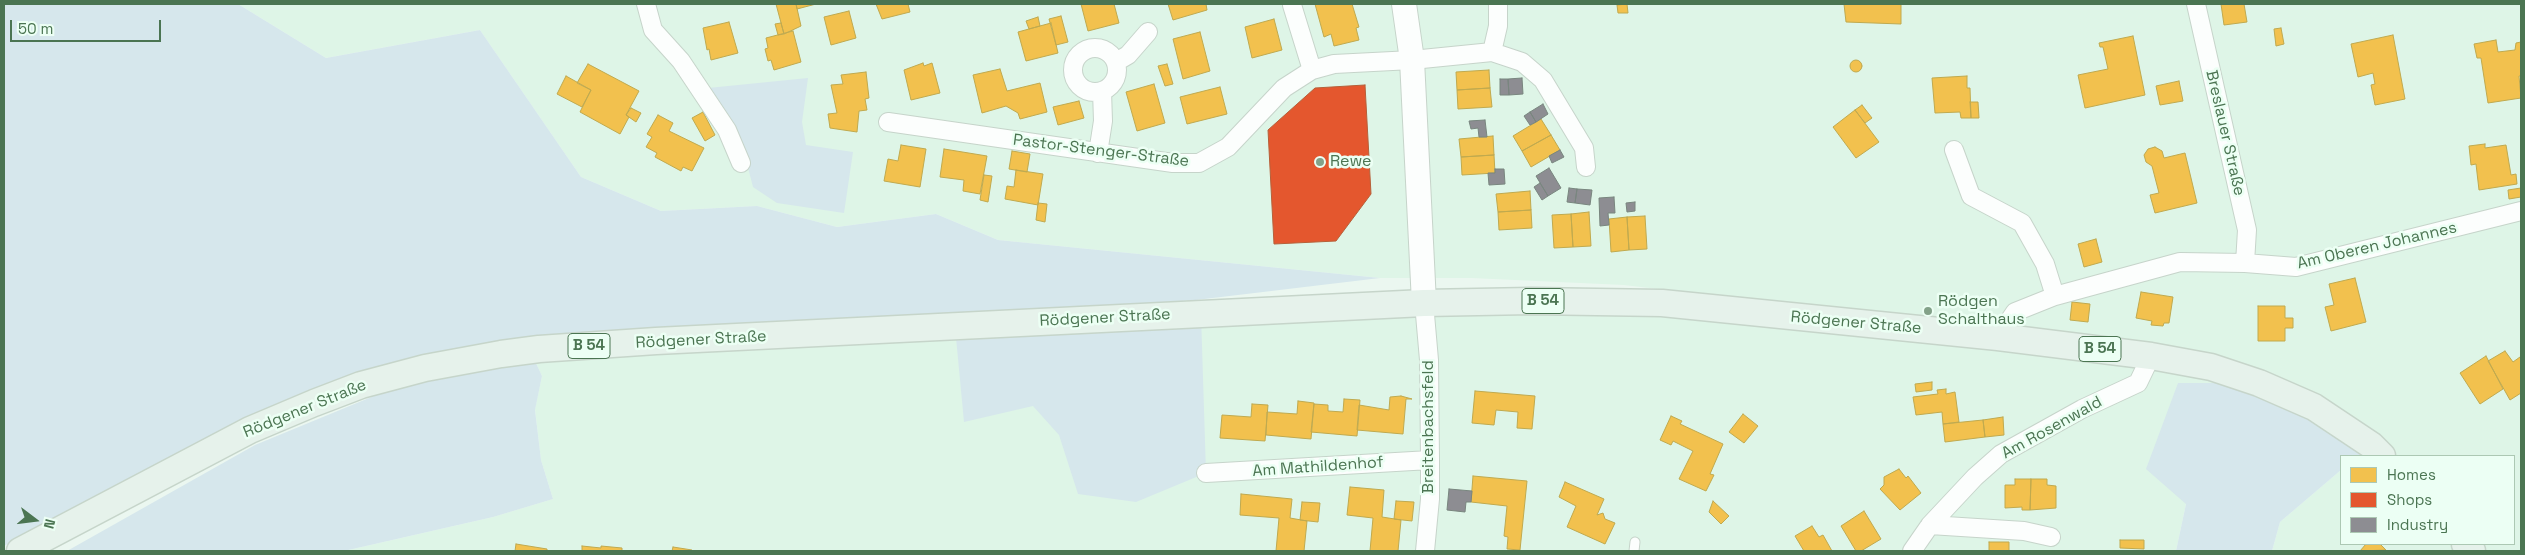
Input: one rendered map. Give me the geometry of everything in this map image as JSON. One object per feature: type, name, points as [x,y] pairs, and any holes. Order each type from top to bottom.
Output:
[{"type":"main road","points":[[1404,4],[1412,60],[1424,303]]},
{"type":"main road","name":"Rödgener Straße","points":[[20,551],[250,430],[314,403],[361,385],[425,368],[501,354],[539,349],[656,341],[1424,303],[1532,301],[1662,303],[1998,337],[2151,356],[2211,367],[2259,383],[2314,406],[2371,445],[2381,455]]},
{"type":"street","points":[[646,4],[654,30],[681,61],[727,130],[741,164]]},
{"type":"street","points":[[1498,4],[1498,26],[1492,52],[1522,62],[1543,80],[1584,148],[1586,167]]},
{"type":"street","name":"Breslauer Straße","points":[[2196,4],[2247,230],[2245,263]]},
{"type":"street","points":[[1292,5],[1312,70]]},
{"type":"street","points":[[1116,62],[1128,55],[1148,32]]},
{"type":"street","points":[[1094,47],[1108,51],[1116,62],[1117,76],[1113,83],[1102,91],[1087,91],[1075,81],[1073,66],[1075,59],[1080,53],[1094,47]]},
{"type":"street","name":"Pastor-Stenger-Straße","points":[[888,122],[1173,163],[1199,163],[1228,147],[1284,88],[1312,70],[1334,64],[1412,60],[1492,52]]},
{"type":"street","points":[[1098,153],[1103,121],[1102,91]]},
{"type":"street","points":[[1954,150],[1971,196],[2022,223],[2045,264],[2055,296]]},
{"type":"street","name":"Am Oberen Johannes","points":[[1998,337],[2015,312],[2055,296],[2180,262],[2245,263],[2296,267],[2521,211]]},
{"type":"street","name":"Breitenbachsfeld","points":[[1424,303],[1429,360],[1430,460],[1430,499],[1425,551]]},
{"type":"street","name":"Am Rosenwald","points":[[1912,551],[1930,525],[1975,477],[2002,454],[2082,409],[2138,383],[2151,356]]},
{"type":"street","name":"Am Mathildenhof","points":[[1206,473],[1430,460]]},
{"type":"street","points":[[1930,525],[2024,531],[2050,537]]},
{"type":"shaded area","points":[[4,4],[238,4],[326,58],[480,30],[581,177],[661,211],[757,206],[837,227],[936,214],[998,240],[1380,278],[1196,300],[943,318],[540,337],[243,421],[4,546]]},
{"type":"shaded area","points":[[238,4],[2521,4],[2521,551],[2272,551],[2280,522],[2340,471],[2340,545],[2515,545],[2515,455],[2359,455],[2371,445],[2186,504],[2176,551],[344,551],[493,517],[553,499],[541,460],[535,409],[542,376],[535,361],[656,341],[1700,294],[1624,285],[1471,278],[1380,278],[998,240],[936,214],[837,227],[757,206],[661,211],[581,177],[480,30],[326,58]]},
{"type":"shaded area","points":[[808,78],[802,122],[806,145],[853,152],[844,213],[777,203],[753,187],[744,152],[708,88]]},
{"type":"shaded area","points":[[1201,314],[1206,473],[1136,502],[1078,494],[1059,435],[1033,406],[964,422],[955,327]]},
{"type":"shaded area","points":[[535,361],[542,376],[535,410],[541,460],[553,499],[493,517],[344,551],[67,551],[255,445],[403,384]]},
{"type":"shaded area","points":[[2178,383],[2259,383],[2371,445],[2359,455],[2340,455],[2340,471],[2280,522],[2272,551],[2176,551],[2186,504],[2146,469]]},
{"type":"building: Homes","points":[[776,4],[796,4],[801,26],[784,34]]},
{"type":"building: Homes","points":[[796,4],[816,4],[797,9]]},
{"type":"building: Homes","points":[[876,4],[908,4],[910,12],[882,19]]},
{"type":"building: Homes","points":[[1081,4],[1114,4],[1119,23],[1088,31]]},
{"type":"building: Homes","points":[[1168,4],[1206,4],[1207,10],[1173,20]]},
{"type":"building: Homes","points":[[1315,4],[1352,4],[1359,27],[1356,28],[1359,40],[1334,46],[1331,34],[1324,37]]},
{"type":"building: Homes","points":[[1627,4],[1628,13],[1618,13],[1617,5]]},
{"type":"building: Homes","points":[[1844,4],[1901,4],[1901,24],[1846,22]]},
{"type":"building: Homes","points":[[2221,4],[2244,4],[2247,22],[2224,25]]},
{"type":"building: Homes","points":[[849,11],[856,38],[831,45],[824,17]]},
{"type":"building: Homes","points":[[1061,16],[1068,42],[1056,45],[1049,19]]},
{"type":"building: Homes","points":[[1038,17],[1040,26],[1029,29],[1026,21]]},
{"type":"building: Homes","points":[[1274,19],[1282,50],[1252,58],[1245,27]]},
{"type":"building: Homes","points":[[729,22],[738,53],[711,60],[703,28]]},
{"type":"building: Homes","points":[[781,23],[784,34],[778,35],[775,24]]},
{"type":"building: Homes","points":[[1051,23],[1058,53],[1026,61],[1018,32]]},
{"type":"building: Homes","points":[[2281,28],[2284,44],[2276,46],[2274,29]]},
{"type":"building: Homes","points":[[793,31],[801,62],[774,70],[771,60],[768,61],[765,49],[768,48],[766,38]]},
{"type":"building: Homes","points":[[1200,32],[1210,71],[1183,79],[1173,39]]},
{"type":"building: Homes","points":[[2393,35],[2405,99],[2375,105],[2371,85],[2375,84],[2373,73],[2358,77],[2351,44]]},
{"type":"building: Homes","points":[[2133,36],[2145,95],[2085,108],[2078,75],[2108,69],[2103,47],[2100,47],[2099,43]]},
{"type":"building: Homes","points":[[2496,40],[2498,52],[2515,50],[2516,43],[2521,42],[2521,76],[2519,76],[2521,98],[2488,103],[2481,58],[2477,58],[2474,44]]},
{"type":"building: Homes","points":[[1858,60],[1861,61],[1861,71],[1854,72],[1851,71],[1850,64],[1851,61]]},
{"type":"building: Homes","points":[[923,63],[924,66],[932,63],[940,93],[911,100],[904,70]]},
{"type":"building: Homes","points":[[588,64],[639,91],[626,115],[629,117],[620,134],[580,112],[591,90],[577,83]]},
{"type":"building: Homes","points":[[1167,64],[1173,84],[1165,86],[1158,66]]},
{"type":"building: Homes","points":[[1000,69],[1007,91],[1040,83],[1047,112],[1020,119],[1018,113],[1006,106],[982,113],[973,75]]},
{"type":"building: Homes","points":[[1489,70],[1490,88],[1457,90],[1456,72]]},
{"type":"building: Homes","points":[[866,72],[869,98],[865,99],[867,110],[859,111],[857,132],[830,128],[828,114],[837,113],[831,85],[843,84],[841,75]]},
{"type":"building: Homes","points":[[566,76],[591,90],[582,107],[557,94]]},
{"type":"building: Homes","points":[[1967,76],[1967,88],[1970,88],[1971,118],[1961,118],[1960,112],[1935,113],[1932,78]]},
{"type":"building: Homes","points":[[2179,81],[2183,101],[2160,105],[2156,86]]},
{"type":"building: Homes","points":[[1154,84],[1165,123],[1137,131],[1126,92]]},
{"type":"building: Homes","points":[[1220,87],[1227,114],[1187,124],[1180,97]]},
{"type":"building: Homes","points":[[1490,88],[1492,107],[1458,109],[1457,90]]},
{"type":"building: Homes","points":[[1079,101],[1084,118],[1058,125],[1053,107]]},
{"type":"building: Homes","points":[[1970,102],[1978,102],[1979,118],[1971,118]]},
{"type":"building: Homes","points":[[1862,105],[1872,118],[1865,123],[1855,110]]},
{"type":"building: Homes","points":[[631,108],[641,113],[636,122],[626,115]]},
{"type":"building: Homes","points":[[1855,110],[1879,142],[1856,158],[1833,127]]},
{"type":"building: Homes","points":[[703,112],[715,135],[705,141],[692,118]]},
{"type":"building: Homes","points":[[658,115],[673,123],[669,131],[704,148],[692,171],[683,167],[681,171],[655,157],[657,153],[646,147],[652,137],[647,134]]},
{"type":"building: Homes","points":[[1541,119],[1551,135],[1522,151],[1513,136]]},
{"type":"building: Homes","points":[[1551,135],[1560,150],[1531,167],[1522,151]]},
{"type":"building: Homes","points":[[1493,136],[1494,155],[1461,157],[1459,139]]},
{"type":"building: Homes","points":[[2485,144],[2485,148],[2506,145],[2511,175],[2516,174],[2517,184],[2479,190],[2476,164],[2471,165],[2469,146]]},
{"type":"building: Homes","points":[[901,145],[926,149],[920,187],[884,181],[888,159],[898,161]]},
{"type":"building: Homes","points":[[2155,147],[2162,151],[2164,158],[2185,153],[2197,203],[2155,213],[2150,195],[2159,193],[2152,166],[2146,162],[2144,155],[2148,149]]},
{"type":"building: Homes","points":[[944,149],[987,156],[980,194],[963,191],[964,180],[940,177]]},
{"type":"building: Homes","points":[[1012,151],[1030,154],[1027,172],[1009,169]]},
{"type":"building: Homes","points":[[1494,155],[1495,173],[1462,175],[1461,157]]},
{"type":"building: Homes","points":[[1016,170],[1043,174],[1038,205],[1005,199],[1007,186],[1014,187]]},
{"type":"building: Homes","points":[[984,175],[992,176],[988,202],[980,200]]},
{"type":"building: Homes","points":[[2521,188],[2521,197],[2509,199],[2508,190]]},
{"type":"building: Homes","points":[[1530,191],[1531,210],[1498,212],[1496,194]]},
{"type":"building: Homes","points":[[1038,203],[1047,204],[1045,222],[1036,220]]},
{"type":"building: Homes","points":[[1531,210],[1532,228],[1499,230],[1498,212]]},
{"type":"building: Homes","points":[[1589,212],[1591,246],[1573,247],[1571,214]]},
{"type":"building: Homes","points":[[1571,214],[1573,247],[1554,248],[1552,215]]},
{"type":"building: Homes","points":[[1645,216],[1647,249],[1629,250],[1627,217]]},
{"type":"building: Homes","points":[[1627,217],[1629,250],[1611,252],[1609,219]]},
{"type":"building: Homes","points":[[2096,239],[2102,262],[2084,267],[2078,244]]},
{"type":"building: Homes","points":[[2355,278],[2366,322],[2331,331],[2325,307],[2334,305],[2329,284]]},
{"type":"building: Homes","points":[[2141,292],[2173,297],[2169,323],[2164,323],[2163,326],[2151,325],[2152,321],[2136,318]]},
{"type":"building: Homes","points":[[2072,302],[2090,304],[2088,322],[2070,320]]},
{"type":"building: Homes","points":[[2258,306],[2285,306],[2285,318],[2293,318],[2293,328],[2285,328],[2285,341],[2258,341]]},
{"type":"building: Homes","points":[[2505,351],[2513,362],[2520,357],[2521,359],[2521,393],[2510,400],[2488,361]]},
{"type":"building: Homes","points":[[2486,356],[2503,389],[2480,404],[2460,373]]},
{"type":"building: Homes","points":[[1932,382],[1932,390],[1916,392],[1915,384]]},
{"type":"building: Homes","points":[[1946,389],[1946,394],[1955,392],[1959,422],[1943,424],[1942,412],[1916,415],[1913,397],[1938,394],[1937,390]]},
{"type":"building: Homes","points":[[1475,391],[1535,396],[1532,429],[1517,428],[1518,412],[1496,410],[1494,425],[1472,423]]},
{"type":"building: Homes","points":[[1401,396],[1412,399],[1406,399],[1403,434],[1357,430],[1359,405],[1389,410],[1390,397]]},
{"type":"building: Homes","points":[[1344,399],[1360,400],[1357,436],[1311,432],[1314,404],[1328,405],[1328,411],[1343,412]]},
{"type":"building: Homes","points":[[1298,401],[1314,403],[1311,439],[1266,435],[1267,412],[1297,414]]},
{"type":"building: Homes","points":[[1252,404],[1268,405],[1265,441],[1220,438],[1222,415],[1251,417]]},
{"type":"building: Homes","points":[[1743,414],[1758,426],[1744,443],[1729,432]]},
{"type":"building: Homes","points":[[1671,416],[1682,421],[1680,424],[1723,444],[1710,474],[1714,475],[1706,491],[1679,479],[1693,451],[1673,441],[1671,445],[1660,440]]},
{"type":"building: Homes","points":[[2003,417],[2004,435],[1985,437],[1983,420]]},
{"type":"building: Homes","points":[[1983,420],[1985,437],[1945,442],[1943,424]]},
{"type":"building: Homes","points":[[1899,469],[1906,478],[1908,476],[1921,493],[1900,510],[1880,489],[1884,485],[1884,477]]},
{"type":"building: Homes","points":[[1473,476],[1527,481],[1520,550],[1507,549],[1508,537],[1504,536],[1507,506],[1471,502]]},
{"type":"building: Homes","points":[[2015,479],[2031,479],[2030,510],[2022,510],[2022,507],[2005,508],[2005,485],[2015,485]]},
{"type":"building: Homes","points":[[2031,479],[2047,479],[2047,485],[2056,486],[2056,508],[2030,510]]},
{"type":"building: Homes","points":[[1565,482],[1604,499],[1597,515],[1603,513],[1605,519],[1615,523],[1605,544],[1567,527],[1576,506],[1559,497]]},
{"type":"building: Homes","points":[[1350,487],[1384,490],[1382,517],[1401,520],[1398,551],[1370,551],[1373,518],[1347,515]]},
{"type":"building: Homes","points":[[1241,494],[1292,499],[1290,518],[1307,521],[1304,551],[1276,551],[1279,518],[1240,515]]},
{"type":"building: Homes","points":[[1396,501],[1414,502],[1412,521],[1394,519]]},
{"type":"building: Homes","points":[[1713,501],[1729,516],[1721,524],[1709,512]]},
{"type":"building: Homes","points":[[1302,502],[1320,503],[1318,522],[1300,520]]},
{"type":"building: Homes","points":[[1864,511],[1881,539],[1861,551],[1856,551],[1841,526]]},
{"type":"building: Homes","points":[[1812,526],[1819,537],[1823,535],[1832,551],[1804,551],[1795,536]]},
{"type":"building: Homes","points":[[2120,540],[2144,540],[2144,549],[2120,548]]},
{"type":"building: Homes","points":[[1989,542],[2009,542],[2009,551],[1989,551]]},
{"type":"building: Homes","points":[[516,544],[547,549],[547,551],[515,551]]},
{"type":"building: Homes","points":[[2365,545],[2381,545],[2386,550],[2360,551]]},
{"type":"building: Homes","points":[[582,546],[622,548],[622,551],[582,551]]},
{"type":"building: Homes","points":[[673,547],[692,550],[692,551],[672,551]]},
{"type":"building: Shops","name":"Rewe","points":[[1365,85],[1371,194],[1336,241],[1274,244],[1268,130],[1315,88]]},
{"type":"building: Industry","points":[[1522,78],[1523,94],[1509,95],[1508,79]]},
{"type":"building: Industry","points":[[1500,79],[1508,79],[1509,95],[1500,95]]},
{"type":"building: Industry","points":[[1543,104],[1548,114],[1536,122],[1530,112]]},
{"type":"building: Industry","points":[[1530,112],[1536,122],[1530,125],[1524,116]]},
{"type":"building: Industry","points":[[1485,120],[1487,137],[1479,137],[1478,128],[1471,129],[1469,121]]},
{"type":"building: Industry","points":[[1560,150],[1564,157],[1552,163],[1549,156]]},
{"type":"building: Industry","points":[[1549,168],[1561,188],[1548,196],[1536,176]]},
{"type":"building: Industry","points":[[1495,169],[1504,169],[1505,184],[1489,185],[1488,173],[1495,173]]},
{"type":"building: Industry","points":[[1540,183],[1548,196],[1542,200],[1534,187]]},
{"type":"building: Industry","points":[[1569,188],[1577,189],[1575,203],[1567,202]]},
{"type":"building: Industry","points":[[1577,189],[1592,190],[1590,205],[1575,203]]},
{"type":"building: Industry","points":[[1614,197],[1615,213],[1608,213],[1609,225],[1600,226],[1599,198]]},
{"type":"building: Industry","points":[[1635,202],[1635,211],[1627,212],[1626,203]]},
{"type":"building: Industry","points":[[1449,489],[1472,491],[1471,502],[1466,502],[1465,512],[1447,510]]},
{"type":"place","name":"Rewe","points":[[1320,162]]},
{"type":"place","name":"Rödgen Schalthaus","points":[[1928,311]]}]
